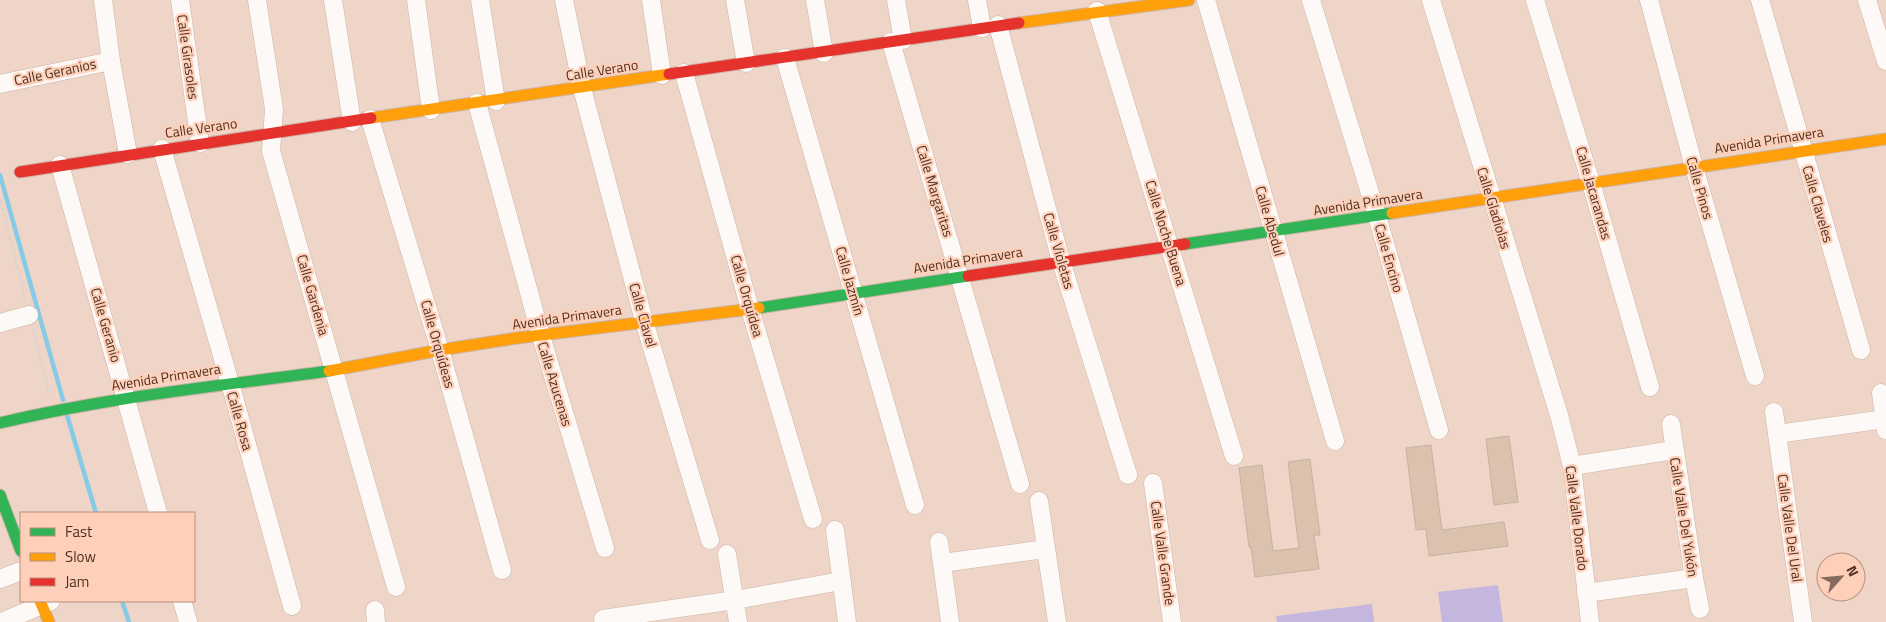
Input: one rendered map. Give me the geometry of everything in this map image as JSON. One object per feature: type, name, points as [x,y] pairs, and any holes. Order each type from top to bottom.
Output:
[{"type":"street","name":"Calle Geranios","points":[[103,0],[111,61],[128,154]]},
{"type":"street","name":"Calle Girasoles","points":[[180,0],[200,143]]},
{"type":"street","name":"Calle Gardenia","points":[[257,0],[274,109],[271,151],[396,586]]},
{"type":"street","points":[[332,0],[352,122]]},
{"type":"street","points":[[416,0],[430,110]]},
{"type":"street","points":[[480,0],[496,101]]},
{"type":"street","name":"Calle Clavel","points":[[564,0],[582,88],[644,321],[710,540]]},
{"type":"street","points":[[651,0],[662,75]]},
{"type":"street","points":[[735,0],[746,63]]},
{"type":"street","points":[[815,0],[824,53]]},
{"type":"street","name":"Calle Margaritas","points":[[896,0],[897,41],[1020,484]]},
{"type":"street","name":"Calle Violetas","points":[[977,0],[990,27],[1128,474]]},
{"type":"street","name":"Calle Verano","points":[[20,172],[200,143],[370,120],[990,27],[1062,8],[1097,11],[1188,0]]},
{"type":"street","name":"Calle Abedul","points":[[1206,0],[1335,441]]},
{"type":"street","name":"Calle Encino","points":[[1311,0],[1377,216],[1439,430]]},
{"type":"street","name":"Calle Gladiolas","points":[[1431,0],[1559,415]]},
{"type":"street","name":"Calle Jacarandas","points":[[1535,0],[1591,183],[1650,387]]},
{"type":"street","name":"Calle Pinos","points":[[1649,0],[1694,167],[1755,376]]},
{"type":"street","name":"Calle Claveles","points":[[1760,0],[1861,350]]},
{"type":"street","points":[[1867,0],[1886,61]]},
{"type":"street","name":"Calle Noche Buena","points":[[1097,11],[1234,456]]},
{"type":"street","name":"Calle Jazmín","points":[[785,58],[915,505]]},
{"type":"street","name":"Calle Geranios","points":[[0,84],[111,61]]},
{"type":"street","name":"Calle Orquídea","points":[[684,73],[750,309],[813,519]]},
{"type":"street","name":"Calle Azucenas","points":[[477,103],[541,336],[604,548]]},
{"type":"street","name":"Calle Orquídeas","points":[[370,120],[440,350],[502,570]]},
{"type":"street","name":"Avenida Primavera","points":[[0,423],[76,406],[230,383],[335,370],[440,350],[644,321],[750,309],[1061,261],[1170,247],[1377,216],[1802,150],[1886,139]]},
{"type":"street","name":"Calle Rosa","points":[[162,149],[292,606]]},
{"type":"street","name":"Calle Geranio","points":[[60,165],[158,512]]},
{"type":"street","points":[[0,323],[29,314]]},
{"type":"street","points":[[1777,434],[1885,425],[1881,393]]},
{"type":"street","name":"Calle Valle Del Ural","points":[[1774,412],[1803,622]]},
{"type":"street","name":"Calle Valle Dorado","points":[[1559,415],[1572,466],[1590,622]]},
{"type":"street","name":"Calle Valle Del Yukón","points":[[1671,424],[1700,609]]},
{"type":"street","points":[[1572,466],[1674,450]]},
{"type":"street","name":"Calle Valle Grande","points":[[1153,483],[1172,622]]},
{"type":"street","points":[[0,495],[20,549]]},
{"type":"street","points":[[1039,501],[1057,622]]},
{"type":"street","points":[[835,530],[847,622]]},
{"type":"street","points":[[939,542],[950,622]]},
{"type":"street","points":[[942,562],[1046,549]]},
{"type":"street","points":[[727,554],[738,622]]},
{"type":"street","points":[[0,580],[20,571]]},
{"type":"street","points":[[1586,593],[1694,578]]},
{"type":"street","points":[[610,620],[842,581]]},
{"type":"street","points":[[2,622],[44,602],[49,622]]},
{"type":"street","points":[[182,602],[188,621]]},
{"type":"shaded area","points":[[1498,585],[1503,622],[1442,622],[1438,592]]},
{"type":"shaded area","points":[[1372,604],[1374,622],[1277,622],[1276,616]]},
{"type":"building","points":[[1509,436],[1518,502],[1494,505],[1486,439]]},
{"type":"building","points":[[1431,445],[1442,530],[1504,522],[1508,546],[1429,556],[1426,529],[1416,530],[1406,448]]},
{"type":"building","points":[[1310,459],[1320,535],[1314,535],[1319,569],[1255,577],[1251,547],[1249,547],[1239,468],[1262,465],[1273,551],[1299,548],[1288,462]]},
{"type":"waterway","points":[[0,175],[63,400]]},
{"type":"waterway","points":[[67,415],[96,512]]},
{"type":"waterway","points":[[122,602],[129,622]]},
{"type":"traffic: fast","points":[[1185,244],[1392,213]]},
{"type":"traffic: fast","points":[[759,308],[968,276]]},
{"type":"traffic: fast","points":[[0,423],[123,399],[329,371]]},
{"type":"traffic: fast","points":[[0,495],[20,548]]},
{"type":"traffic: slow","points":[[1019,23],[1189,0]]},
{"type":"traffic: slow","points":[[371,118],[669,74]]},
{"type":"traffic: slow","points":[[1392,213],[1886,139]]},
{"type":"traffic: slow","points":[[329,371],[517,338],[759,308]]},
{"type":"traffic: slow","points":[[40,602],[49,622]]},
{"type":"traffic: jam","points":[[669,74],[1019,23]]},
{"type":"traffic: jam","points":[[20,172],[371,118]]},
{"type":"traffic: jam","points":[[968,276],[1185,244]]}]
